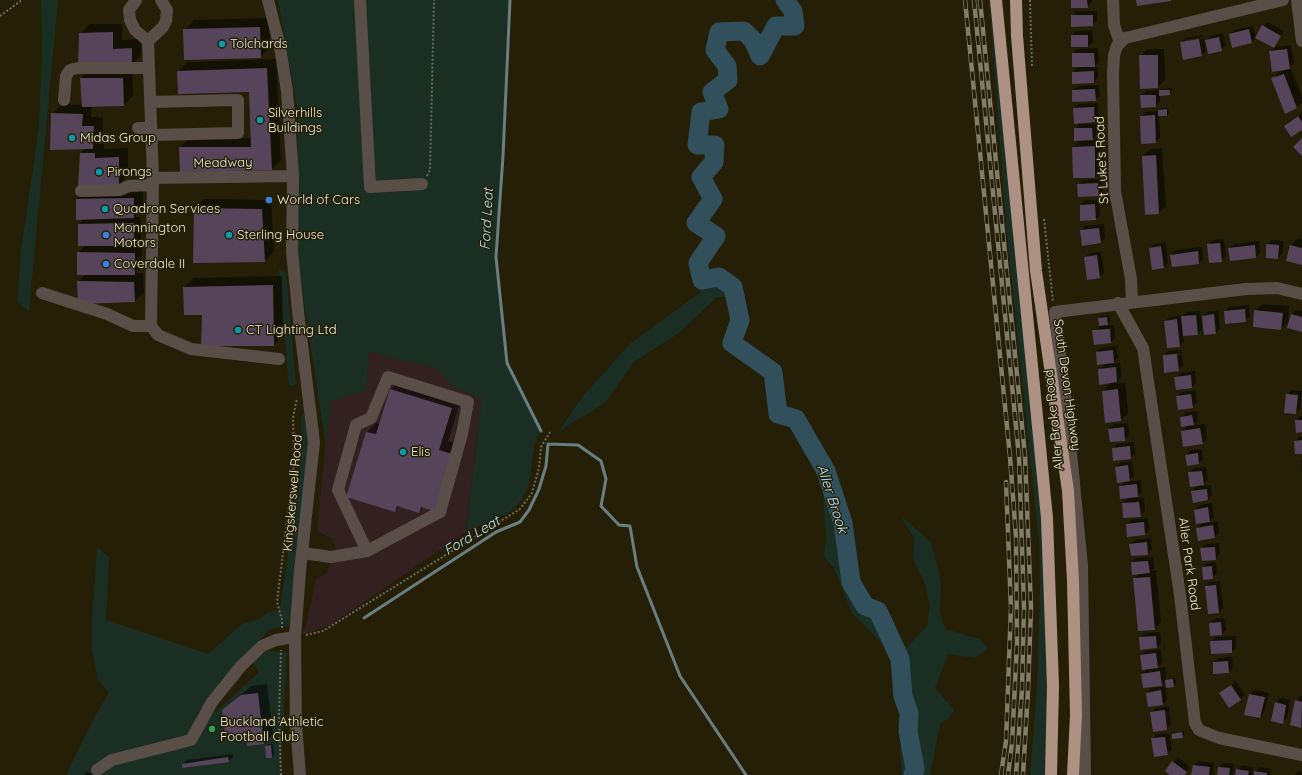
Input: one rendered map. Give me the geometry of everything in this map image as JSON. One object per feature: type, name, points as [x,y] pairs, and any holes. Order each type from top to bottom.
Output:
[{"type":"highway","points":[[996,0],[1047,518],[1053,686],[1051,775]]},
{"type":"highway","name":"South Devon Highway","points":[[1016,0],[1036,271],[1068,491],[1073,581],[1076,715],[1073,775]]},
{"type":"street","points":[[136,0],[129,10],[130,20],[135,30],[148,41],[153,181],[151,326],[158,335],[191,348],[279,359]]},
{"type":"street","points":[[148,41],[164,27],[167,10],[160,0]]},
{"type":"street","name":"Kingskerswell Road","points":[[268,0],[280,47],[287,92],[293,176],[292,252],[314,442],[295,637],[296,724],[300,775]]},
{"type":"street","points":[[360,0],[370,187],[422,184]]},
{"type":"street","points":[[1113,0],[1114,25],[1120,43],[1125,38],[1248,4],[1283,0]]},
{"type":"street","points":[[1297,0],[1302,41]]},
{"type":"street","name":"St Luke's Road","points":[[1120,43],[1114,55],[1115,192],[1131,279],[1132,301]]},
{"type":"street","points":[[64,100],[66,76],[70,70],[78,68],[149,68]]},
{"type":"street","points":[[138,128],[151,131],[238,133],[238,100],[150,102]]},
{"type":"street","name":"Meadway","points":[[81,191],[120,190],[129,186],[153,181],[293,176]]},
{"type":"street","points":[[1055,312],[1132,301],[1246,288],[1277,288],[1302,294]]},
{"type":"street","points":[[42,293],[107,314],[133,326],[151,326]]},
{"type":"street","name":"Aller Park Road","points":[[1118,303],[1143,348],[1180,595],[1195,723],[1199,730],[1219,738],[1302,755]]},
{"type":"street","name":"Aller Brake Road","points":[[1055,312],[1067,410],[1082,566],[1085,775]]},
{"type":"street","points":[[303,553],[331,556],[367,551],[440,512],[462,434],[468,402],[388,377],[371,418],[356,425],[338,490],[367,551]]},
{"type":"street","points":[[97,770],[112,760],[191,740],[212,702],[241,666],[262,646],[282,639],[295,637]]},
{"type":"path","points":[[0,16],[22,0]]},
{"type":"path","points":[[422,184],[430,170],[434,0]]},
{"type":"path","points":[[1030,0],[1032,72]]},
{"type":"path","points":[[1044,215],[1055,312]]},
{"type":"path","points":[[281,775],[279,714],[282,620],[277,602],[294,464],[294,418],[297,398],[308,387]]},
{"type":"path","points":[[295,637],[323,632],[520,508],[532,493],[539,468],[541,447],[550,432]]},
{"type":"shaded area","points":[[369,352],[436,368],[482,397],[466,532],[332,624],[302,635],[307,621],[316,579],[327,573],[336,549],[331,538],[317,531],[330,401],[366,391]]},
{"type":"green space","points":[[41,0],[58,0],[29,311],[17,302],[21,251],[39,127],[42,52]]},
{"type":"green space","points":[[278,0],[512,0],[510,2],[503,156],[496,257],[507,363],[541,431],[535,442],[529,485],[521,501],[510,512],[466,532],[482,397],[477,397],[455,388],[436,368],[369,352],[366,391],[330,401],[326,448],[298,261],[298,112]]},
{"type":"green space","points":[[989,0],[997,0],[1047,500],[1048,775],[1030,775],[1037,688],[1040,589],[1039,541],[1007,234]]},
{"type":"green space","points":[[698,263],[710,271],[726,273],[737,284],[735,297],[717,297],[679,333],[634,362],[605,403],[559,431],[583,396],[631,343],[701,292],[693,277]]},
{"type":"green space","points":[[279,269],[286,273],[296,385],[289,386]]},
{"type":"green space","points":[[304,411],[308,437],[307,469],[289,626],[270,629],[252,648],[196,715],[208,715],[217,711],[259,672],[252,661],[267,651],[287,652],[280,775],[66,775],[94,718],[109,693],[98,679],[92,652],[92,618],[97,547],[109,557],[106,620],[208,654],[242,624],[261,618],[267,613],[280,610],[300,470],[302,447],[301,419]]},
{"type":"green space","points":[[826,471],[843,523],[851,582],[865,606],[876,614],[894,641],[907,647],[927,626],[930,606],[924,581],[913,559],[914,538],[901,516],[931,542],[941,581],[940,612],[945,629],[980,639],[988,648],[975,658],[948,654],[935,688],[954,710],[949,718],[940,724],[930,775],[902,775],[900,745],[903,707],[892,653],[852,613],[834,568],[824,556],[826,539],[823,491]]},
{"type":"building","points":[[1071,0],[1087,0],[1088,8],[1071,8]]},
{"type":"building","points":[[1136,0],[1171,0],[1171,1],[1137,6]]},
{"type":"building","points":[[1071,15],[1093,15],[1093,26],[1071,27]]},
{"type":"building","points":[[1262,25],[1281,36],[1274,48],[1255,38]]},
{"type":"building","name":"Tolchards","points":[[260,27],[261,58],[184,60],[183,29]]},
{"type":"building","points":[[1249,29],[1252,43],[1232,48],[1229,34]]},
{"type":"building","points":[[113,32],[113,49],[132,48],[132,66],[78,67],[79,33]]},
{"type":"building","points":[[1071,35],[1088,35],[1088,47],[1071,47]]},
{"type":"building","points":[[1219,37],[1222,51],[1208,54],[1205,40]]},
{"type":"building","points":[[1199,39],[1202,56],[1183,60],[1180,42]]},
{"type":"building","points":[[1287,49],[1290,69],[1272,72],[1269,51]]},
{"type":"building","points":[[1072,53],[1094,53],[1095,67],[1072,67]]},
{"type":"building","points":[[1139,55],[1158,55],[1158,88],[1140,89]]},
{"type":"building","name":"Silverhills Buildings","points":[[267,68],[272,170],[180,172],[179,147],[251,147],[249,92],[178,94],[177,71]]},
{"type":"building","points":[[1094,71],[1094,83],[1072,84],[1072,72]]},
{"type":"building","points":[[1284,74],[1297,108],[1285,114],[1271,78]]},
{"type":"building","points":[[80,78],[123,78],[124,106],[82,107]]},
{"type":"building","points":[[1095,89],[1096,101],[1072,102],[1072,90]]},
{"type":"building","points":[[1159,90],[1170,90],[1170,95],[1159,96]]},
{"type":"building","points":[[1140,95],[1156,95],[1156,107],[1141,108]]},
{"type":"building","points":[[1094,107],[1095,122],[1074,124],[1073,108]]},
{"type":"building","points":[[1167,109],[1167,116],[1158,116],[1158,110]]},
{"type":"building","name":"Midas Group","points":[[51,113],[83,114],[82,126],[94,126],[93,149],[50,150]]},
{"type":"building","points":[[1155,115],[1156,143],[1141,144],[1140,116]]},
{"type":"building","points":[[1298,116],[1302,122],[1302,130],[1291,137],[1284,126]]},
{"type":"building","points":[[1074,128],[1092,128],[1093,140],[1074,141]]},
{"type":"building","points":[[1302,138],[1302,156],[1293,147]]},
{"type":"building","points":[[1095,146],[1095,178],[1073,178],[1072,147]]},
{"type":"building","name":"Pirongs","points":[[80,153],[95,153],[95,158],[119,157],[119,186],[78,186]]},
{"type":"building","points":[[1156,155],[1159,214],[1145,215],[1142,156]]},
{"type":"building","points":[[1098,183],[1099,196],[1078,197],[1077,184]]},
{"type":"building","name":"Quadron Services","points":[[134,198],[134,218],[76,220],[76,199]]},
{"type":"building","points":[[1095,204],[1096,220],[1080,221],[1080,205]]},
{"type":"building","name":"Sterling House","points":[[194,208],[262,209],[265,262],[193,263]]},
{"type":"building","name":"Monnington Motors","points":[[134,223],[134,246],[78,246],[78,224]]},
{"type":"building","points":[[1099,228],[1101,243],[1082,246],[1080,230]]},
{"type":"building","points":[[1220,243],[1222,262],[1209,263],[1207,244]]},
{"type":"building","points":[[1266,244],[1279,245],[1278,259],[1266,258]]},
{"type":"building","points":[[1255,245],[1256,258],[1230,261],[1228,248]]},
{"type":"building","points":[[1290,245],[1302,248],[1302,265],[1286,261]]},
{"type":"building","points":[[1161,246],[1164,268],[1152,270],[1149,248]]},
{"type":"building","points":[[1198,251],[1199,264],[1172,267],[1170,255]]},
{"type":"building","name":"Coverdale II","points":[[77,252],[135,253],[135,275],[77,275]]},
{"type":"building","points":[[1097,255],[1100,278],[1087,280],[1084,257]]},
{"type":"building","points":[[77,281],[134,282],[135,302],[78,304]]},
{"type":"building","name":"CT Lighting Ltd","points":[[273,285],[274,346],[201,346],[202,315],[184,315],[183,287]]},
{"type":"building","points":[[1245,309],[1246,322],[1225,324],[1224,311]]},
{"type":"building","points":[[1254,310],[1283,313],[1281,330],[1253,327]]},
{"type":"building","points":[[1214,314],[1216,334],[1204,335],[1202,316]]},
{"type":"building","points":[[1291,314],[1302,317],[1302,332],[1287,328]]},
{"type":"building","points":[[1196,315],[1198,335],[1183,336],[1181,316]]},
{"type":"building","points":[[1107,317],[1108,325],[1099,326],[1098,318]]},
{"type":"building","points":[[1177,319],[1180,347],[1167,348],[1164,321]]},
{"type":"building","points":[[1110,329],[1111,343],[1094,345],[1092,330]]},
{"type":"building","points":[[1113,350],[1114,363],[1097,365],[1096,352]]},
{"type":"building","points":[[1177,354],[1179,371],[1164,373],[1163,355]]},
{"type":"building","points":[[1116,367],[1117,382],[1099,385],[1098,369]]},
{"type":"building","points":[[1191,375],[1192,388],[1176,390],[1174,377]]},
{"type":"building","name":"Elis","points":[[390,389],[452,408],[439,450],[452,454],[434,511],[421,507],[419,513],[397,506],[395,512],[346,497],[366,432],[376,434]]},
{"type":"building","points":[[1118,389],[1121,421],[1105,423],[1102,391]]},
{"type":"building","points":[[1191,394],[1193,408],[1178,410],[1176,396]]},
{"type":"building","points":[[1286,394],[1298,395],[1296,414],[1284,413]]},
{"type":"building","points":[[1192,415],[1194,425],[1181,427],[1180,417]]},
{"type":"building","points":[[1295,420],[1302,420],[1302,432],[1296,433]]},
{"type":"building","points":[[1124,427],[1125,441],[1110,442],[1108,429]]},
{"type":"building","points":[[1200,428],[1203,444],[1183,447],[1181,431]]},
{"type":"building","points":[[1302,440],[1302,454],[1295,454],[1294,441]]},
{"type":"building","points":[[1130,446],[1131,459],[1113,461],[1112,448]]},
{"type":"building","points":[[1198,453],[1199,464],[1187,466],[1185,455]]},
{"type":"building","points":[[1128,465],[1130,481],[1117,483],[1115,467]]},
{"type":"building","points":[[1202,471],[1204,485],[1190,487],[1188,472]]},
{"type":"building","points":[[1137,484],[1138,497],[1120,499],[1119,486]]},
{"type":"building","points":[[1207,489],[1208,500],[1193,503],[1191,491]]},
{"type":"building","points":[[1139,502],[1141,517],[1123,518],[1122,503]]},
{"type":"building","points":[[1208,507],[1210,522],[1196,524],[1194,510]]},
{"type":"building","points":[[1144,522],[1145,535],[1127,537],[1126,524]]},
{"type":"building","points":[[1213,525],[1215,538],[1198,541],[1196,528]]},
{"type":"building","points":[[1147,542],[1148,555],[1131,556],[1129,544]]},
{"type":"building","points":[[1215,547],[1216,560],[1202,561],[1200,548]]},
{"type":"building","points":[[1148,561],[1150,573],[1132,575],[1131,562]]},
{"type":"building","points":[[1212,566],[1213,579],[1203,580],[1202,567]]},
{"type":"building","points":[[1150,577],[1155,630],[1138,631],[1133,578]]},
{"type":"building","points":[[1216,585],[1219,613],[1208,614],[1205,586]]},
{"type":"building","points":[[1221,622],[1222,635],[1210,636],[1209,623]]},
{"type":"building","points":[[1156,636],[1157,648],[1140,650],[1139,637]]},
{"type":"building","points":[[1232,640],[1232,653],[1211,654],[1210,641]]},
{"type":"building","points":[[1156,653],[1158,668],[1142,670],[1140,655]]},
{"type":"building","points":[[1228,661],[1229,673],[1213,674],[1213,662]]},
{"type":"building","points":[[1160,671],[1162,686],[1143,688],[1141,674]]},
{"type":"building","points":[[1173,679],[1174,687],[1166,688],[1165,680]]},
{"type":"building","points":[[1231,685],[1241,700],[1229,708],[1219,693]]},
{"type":"building","points":[[1161,690],[1163,705],[1148,707],[1146,693]]},
{"type":"building","points":[[258,693],[264,744],[247,746],[246,733],[225,735],[222,710],[241,695]]},
{"type":"building","points":[[1249,694],[1265,697],[1260,718],[1244,715]]},
{"type":"building","points":[[1295,700],[1302,702],[1301,728],[1290,725]]},
{"type":"building","points":[[1275,702],[1286,705],[1283,724],[1271,721]]},
{"type":"building","points":[[1165,710],[1167,730],[1153,732],[1150,712]]},
{"type":"building","points":[[1182,732],[1183,738],[1172,739],[1172,734]]},
{"type":"building","points":[[1165,737],[1168,755],[1154,757],[1151,738]]},
{"type":"building","points":[[271,745],[272,758],[266,758],[265,746]]},
{"type":"building","points":[[228,757],[229,762],[182,768],[182,764]]},
{"type":"building","points":[[1172,761],[1187,772],[1185,775],[1170,775],[1165,771]]},
{"type":"building","points":[[1193,765],[1210,767],[1209,775],[1191,775]]},
{"type":"building","points":[[1218,767],[1230,768],[1229,775],[1217,775]]},
{"type":"building","points":[[1236,769],[1249,771],[1248,775],[1235,775]]},
{"type":"building","points":[[1254,771],[1267,773],[1267,775],[1254,775]]},
{"type":"waterway","name":"Ford Leat","points":[[510,0],[503,156],[496,257],[507,363],[541,431]]},
{"type":"waterway","name":"Aller Brook","points":[[785,0],[793,11],[795,26],[776,26],[760,56],[753,40],[744,31],[719,32],[715,50],[727,66],[728,80],[712,92],[719,109],[701,112],[697,145],[715,145],[714,162],[701,177],[713,199],[696,223],[716,236],[698,263],[702,280],[719,277],[733,287],[740,320],[732,343],[773,372],[778,414],[796,419],[826,471],[843,523],[851,582],[865,606],[878,611],[900,659],[903,696],[909,713],[908,731],[915,769],[913,775]]},
{"type":"waterway","points":[[548,444],[578,445],[601,461],[606,479],[601,506],[619,525],[630,526],[637,567],[680,676],[746,775]]},
{"type":"waterway","name":"Ford Leat","points":[[364,618],[496,532],[520,522],[529,510],[539,489],[546,466],[548,444]]},
{"type":"railway","points":[[965,0],[1010,457],[1016,537],[1017,644],[1012,743],[1008,775]]},
{"type":"railway","points":[[974,0],[1019,457],[1024,608],[1022,689],[1016,775]]},
{"type":"railway","points":[[980,0],[1025,456],[1031,608],[1023,775]]},
{"type":"railway","points":[[1001,775],[1006,741],[1011,608],[1006,482]]},
{"type":"place","name":"Tolchards","points":[[222,44]]},
{"type":"place","name":"Silverhills Buildings","points":[[260,120]]},
{"type":"place","name":"Midas Group","points":[[72,138]]},
{"type":"place","name":"Pirongs","points":[[99,172]]},
{"type":"place","name":"World of Cars","points":[[269,200]]},
{"type":"place","name":"Quadron Services","points":[[105,209]]},
{"type":"place","name":"Monnington Motors","points":[[106,235]]},
{"type":"place","name":"Sterling House","points":[[229,235]]},
{"type":"place","name":"Coverdale II","points":[[106,264]]},
{"type":"place","name":"CT Lighting Ltd","points":[[238,330]]},
{"type":"place","name":"Elis","points":[[403,452]]},
{"type":"place","name":"Buckland Athletic Football Club","points":[[212,729]]}]
